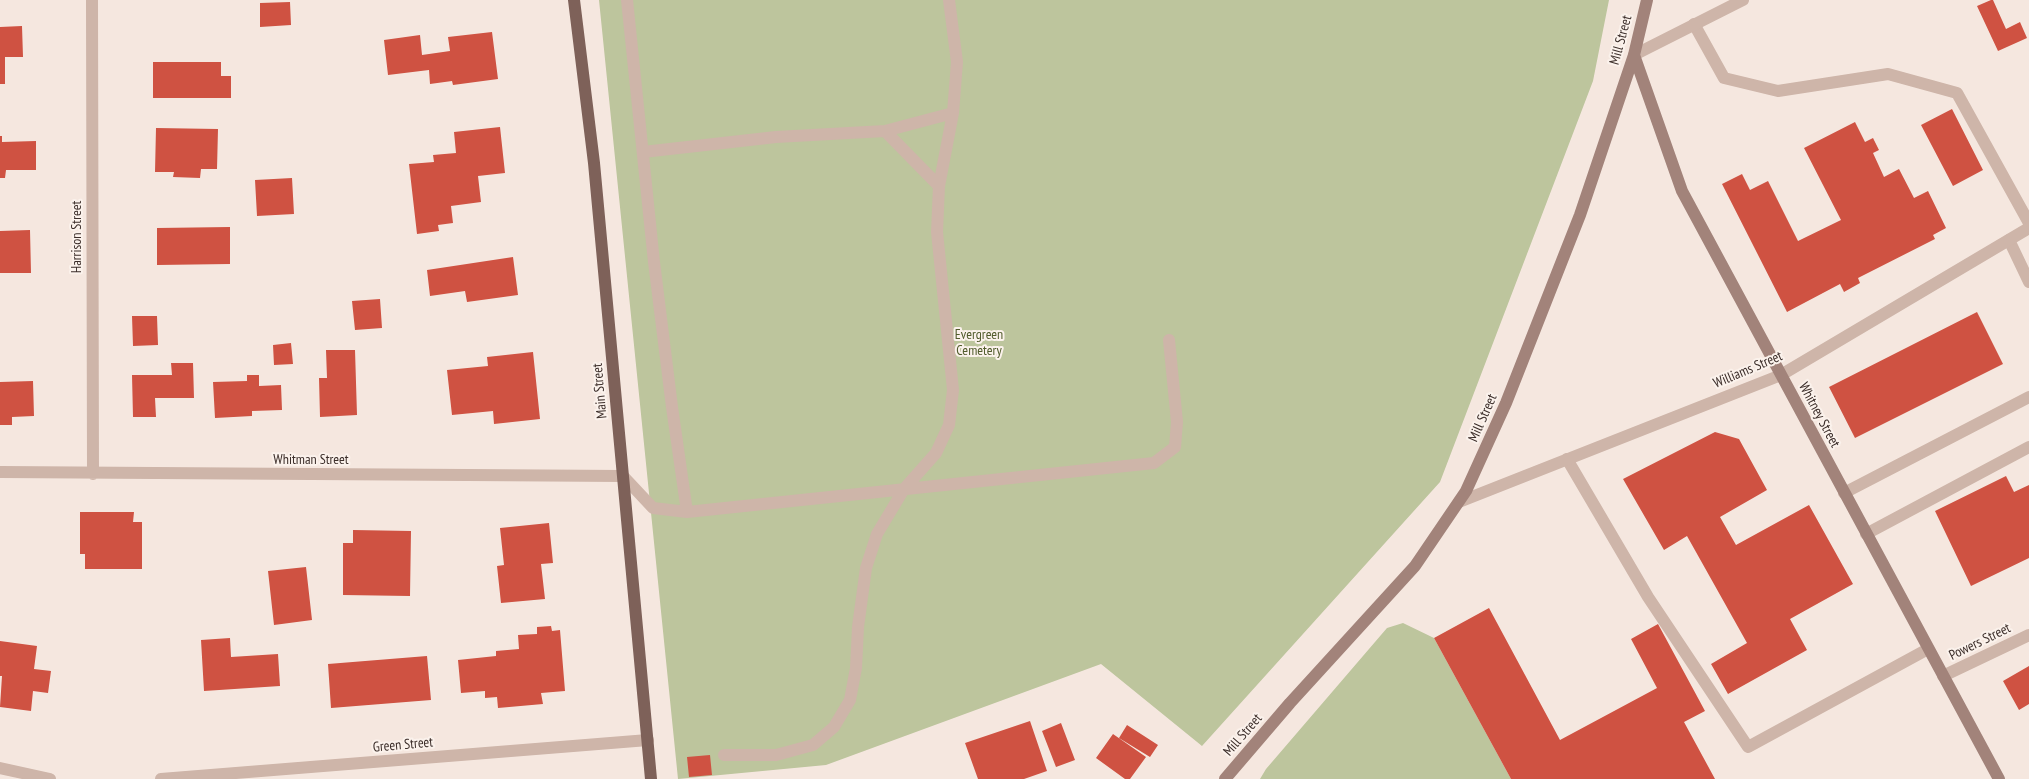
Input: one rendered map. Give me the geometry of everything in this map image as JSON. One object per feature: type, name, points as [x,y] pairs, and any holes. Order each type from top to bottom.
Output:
[{"type":"main road","name":"Main Street","points":[[574,0],[594,163],[651,779]]},
{"type":"main road","name":"Mill Street","points":[[1225,779],[1290,703],[1415,566],[1466,491],[1506,403],[1566,251],[1634,55],[1647,0]]},
{"type":"main road","name":"Whitney Street","points":[[1634,55],[1682,191],[1999,779]]},
{"type":"street","name":"Harrison Street","points":[[92,0],[93,474]]},
{"type":"street","points":[[627,0],[672,407],[687,512]]},
{"type":"street","points":[[724,755],[776,756],[813,745],[834,727],[850,700],[856,668],[858,627],[866,568],[876,534],[904,489],[936,454],[950,425],[953,390],[937,232],[939,186],[953,114],[957,62],[949,0]]},
{"type":"street","points":[[1634,55],[1743,0]]},
{"type":"street","points":[[1694,24],[1724,78],[1778,91],[1888,74],[1957,93],[2029,223]]},
{"type":"street","points":[[643,152],[776,137],[885,131],[953,114]]},
{"type":"street","points":[[885,131],[939,186]]},
{"type":"street","name":"Williams Street","points":[[1459,502],[1781,375],[2029,228]]},
{"type":"street","points":[[2009,240],[2029,282]]},
{"type":"street","points":[[623,476],[653,508],[687,512],[1154,463],[1175,447],[1177,422],[1169,340]]},
{"type":"street","points":[[1844,493],[2029,397]]},
{"type":"street","points":[[1866,534],[2029,447]]},
{"type":"street","points":[[1567,459],[1648,597],[1748,747],[1928,649]]},
{"type":"street","name":"Whitman Street","points":[[0,472],[623,476]]},
{"type":"street","name":"Powers Street","points":[[1943,676],[2029,635]]},
{"type":"street","name":"Green Street","points":[[161,779],[648,740]]},
{"type":"street","points":[[0,768],[50,779]]},
{"type":"green space","name":"Evergreen Cemetery","points":[[599,0],[1609,0],[1593,81],[1440,482],[1202,746],[1101,664],[826,765],[678,779]]},
{"type":"green space","points":[[1403,623],[1434,638],[1511,779],[1260,779],[1266,769],[1387,628]]},
{"type":"building","points":[[1993,0],[2006,29],[2020,22],[2027,38],[1998,51],[1977,6]]},
{"type":"building","points":[[290,2],[291,25],[260,27],[260,3]]},
{"type":"building","points":[[22,26],[23,57],[5,57],[5,84],[0,84],[0,27]]},
{"type":"building","points":[[492,32],[498,79],[453,85],[452,81],[430,84],[429,70],[388,75],[384,40],[420,35],[422,55],[450,51],[448,37]]},
{"type":"building","points":[[153,62],[221,62],[221,76],[231,76],[231,98],[153,98]]},
{"type":"building","points":[[1952,109],[1983,170],[1953,186],[1921,125]]},
{"type":"building","points":[[1855,122],[1865,142],[1873,138],[1879,150],[1873,153],[1884,177],[1899,169],[1914,198],[1928,191],[1946,228],[1933,235],[1935,239],[1858,278],[1860,283],[1844,292],[1840,284],[1787,312],[1722,184],[1742,174],[1750,190],[1768,181],[1798,241],[1841,220],[1804,148]]},
{"type":"building","points":[[500,127],[505,173],[478,176],[481,202],[451,206],[453,223],[438,225],[439,231],[417,234],[409,164],[434,162],[433,155],[456,153],[454,132]]},
{"type":"building","points":[[156,128],[218,129],[217,169],[201,169],[200,178],[173,177],[174,172],[155,172]]},
{"type":"building","points":[[0,136],[2,136],[2,142],[36,141],[36,170],[6,170],[5,178],[0,178]]},
{"type":"building","points":[[292,178],[294,214],[257,216],[255,180]]},
{"type":"building","points":[[230,227],[230,264],[157,265],[157,228]]},
{"type":"building","points":[[30,230],[31,273],[0,273],[0,231]]},
{"type":"building","points":[[513,257],[518,295],[467,302],[465,291],[430,296],[427,270]]},
{"type":"building","points":[[380,299],[382,328],[355,330],[352,301]]},
{"type":"building","points":[[1977,312],[2003,364],[1855,438],[1829,387]]},
{"type":"building","points":[[132,316],[157,316],[158,345],[133,346]]},
{"type":"building","points":[[291,343],[293,364],[274,365],[273,345]]},
{"type":"building","points":[[326,350],[355,350],[357,415],[320,417],[319,378],[327,378]]},
{"type":"building","points":[[533,352],[540,419],[494,424],[493,411],[452,415],[447,370],[488,366],[487,357]]},
{"type":"building","points":[[171,363],[193,363],[194,398],[155,398],[156,417],[133,417],[132,375],[172,375]]},
{"type":"building","points":[[247,375],[259,375],[259,386],[281,385],[282,410],[252,411],[252,416],[215,418],[213,382],[247,381]]},
{"type":"building","points":[[33,381],[34,416],[12,417],[12,425],[0,425],[0,382]]},
{"type":"building","points":[[1715,432],[1739,439],[1767,490],[1720,517],[1736,545],[1809,505],[1853,584],[1790,619],[1807,650],[1728,694],[1711,664],[1747,643],[1687,536],[1664,550],[1623,479]]},
{"type":"building","points":[[2006,476],[2014,492],[2029,485],[2029,558],[1971,586],[1935,511]]},
{"type":"building","points":[[80,512],[134,512],[133,522],[142,522],[142,569],[85,569],[85,554],[80,554]]},
{"type":"building","points":[[549,523],[553,563],[541,564],[545,599],[501,603],[497,566],[504,565],[500,528]]},
{"type":"building","points":[[353,530],[411,531],[410,596],[343,595],[343,543],[353,543]]},
{"type":"building","points":[[306,567],[312,620],[274,625],[268,571]]},
{"type":"building","points":[[1489,608],[1560,740],[1657,688],[1631,639],[1658,624],[1705,711],[1684,722],[1715,779],[1511,779],[1434,638]]},
{"type":"building","points":[[551,626],[552,631],[560,630],[565,691],[541,693],[543,704],[498,708],[497,697],[485,698],[485,691],[461,693],[458,660],[496,656],[496,651],[519,649],[518,635],[537,634],[537,627]]},
{"type":"building","points":[[230,638],[231,657],[278,654],[280,686],[204,691],[201,640]]},
{"type":"building","points":[[0,641],[37,646],[34,669],[51,671],[48,693],[33,691],[31,711],[0,707],[2,676],[0,676]]},
{"type":"building","points":[[427,656],[431,700],[331,708],[328,664]]},
{"type":"building","points":[[2029,666],[2029,704],[2019,710],[2003,681]]},
{"type":"building","points":[[1030,721],[1047,771],[1024,779],[978,779],[965,743]]},
{"type":"building","points":[[1061,723],[1075,760],[1056,767],[1042,731]]},
{"type":"building","points":[[1127,725],[1158,745],[1150,757],[1119,738]]},
{"type":"building","points":[[1113,734],[1146,757],[1130,779],[1125,779],[1096,758]]},
{"type":"building","points":[[710,755],[712,775],[689,777],[687,757]]}]
